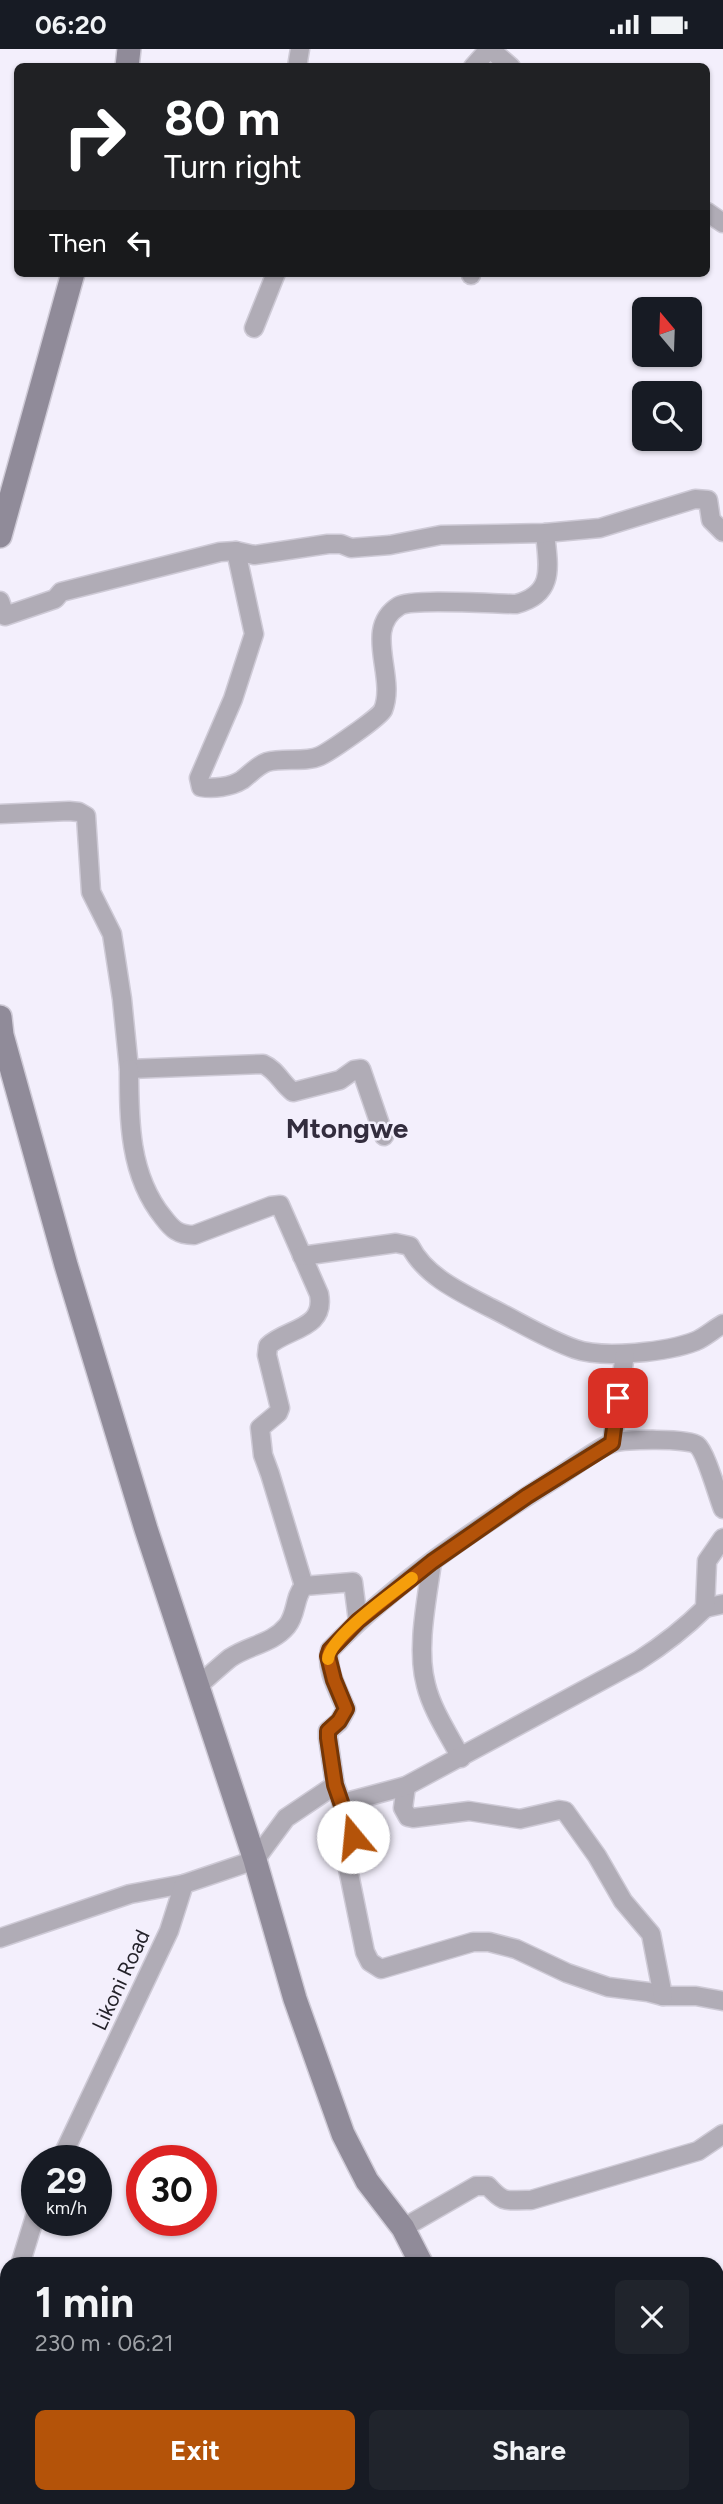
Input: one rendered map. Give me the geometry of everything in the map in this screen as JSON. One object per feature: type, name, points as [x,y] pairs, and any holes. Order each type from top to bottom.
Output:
[{"type":"street","points":[[477,63],[489,49],[506,63]]},
{"type":"street","points":[[0,536],[72,277]]},
{"type":"street","points":[[254,328],[274,277]]},
{"type":"street","points":[[0,601],[5,616],[55,599],[61,592],[220,552],[236,551],[254,555],[328,544],[341,544],[351,548],[390,545],[442,535],[545,533],[600,528],[695,499],[708,500],[711,520],[723,532]]},
{"type":"street","points":[[236,551],[254,634],[233,699],[199,778],[201,787],[204,788],[238,782],[266,762],[318,757],[376,720],[382,713],[388,686],[382,627],[394,610],[402,604],[516,604],[526,601],[537,595],[549,576],[545,533]]},
{"type":"street","points":[[0,814],[69,811],[86,816],[91,892],[108,925],[114,945],[129,1069],[136,1165],[150,1199],[173,1230],[194,1235],[279,1205],[319,1294],[319,1311],[306,1325],[268,1346],[267,1355],[280,1408],[278,1413],[260,1428],[263,1455],[304,1586]]},
{"type":"street","points":[[0,1017],[2,1035],[66,1265],[146,1529],[255,1860],[295,1999],[344,2134],[367,2181],[403,2228],[418,2257]]},
{"type":"street","points":[[129,1069],[263,1064],[280,1076],[282,1082],[293,1092],[340,1080],[354,1070],[361,1069],[384,1136]]},
{"type":"street","points":[[302,1256],[396,1243],[410,1246],[417,1260],[428,1271],[485,1305],[576,1349],[646,1352],[696,1341],[723,1324]]},
{"type":"street","points":[[612,1443],[625,1353]]},
{"type":"street","points":[[723,1509],[698,1445],[690,1442],[648,1440],[612,1443],[527,1496],[432,1562],[358,1621],[330,1650],[328,1656],[346,1709],[339,1721],[328,1731],[335,1785],[352,1830],[352,1841],[346,1859],[365,1952],[374,1965],[381,1969],[482,1941],[516,1948],[567,1973],[608,1987],[663,1996],[696,1996],[723,2001]]},
{"type":"street","points":[[705,1608],[707,1561],[723,1538]]},
{"type":"street","points":[[432,1562],[425,1617],[424,1679],[430,1697],[461,1758]]},
{"type":"street","points":[[197,1687],[232,1657],[274,1638],[281,1632],[293,1616],[299,1592],[304,1586],[353,1582],[358,1621]]},
{"type":"street","points":[[343,1803],[406,1786],[461,1758],[638,1661],[682,1631],[705,1608],[723,1604]]},
{"type":"street","points":[[0,1938],[131,1894],[184,1884],[255,1860],[286,1818],[335,1785]]},
{"type":"street","points":[[406,1786],[403,1808],[408,1817],[413,1818],[469,1811],[520,1819],[565,1811],[597,1856],[623,1901],[651,1934],[663,1996]]},
{"type":"street","name":"Likoni Road","points":[[68,2145],[169,1931],[184,1884]]},
{"type":"street","points":[[403,2228],[476,2186],[488,2186],[498,2196],[513,2202],[531,2200],[698,2151],[723,2134]]},
{"type":"street","points":[[22,2257],[29,2236]]},
{"type":"slow traffic","points":[[328,1659],[330,1650],[358,1621],[412,1578]]},
{"type":"district","name":"Mtongwe","points":[[347,1128]]},
{"type":"route","points":[[353,1837],[335,1785],[328,1738],[331,1726],[344,1716],[346,1709],[328,1661],[330,1650],[358,1621],[432,1562],[527,1496],[612,1443],[618,1398]]}]
